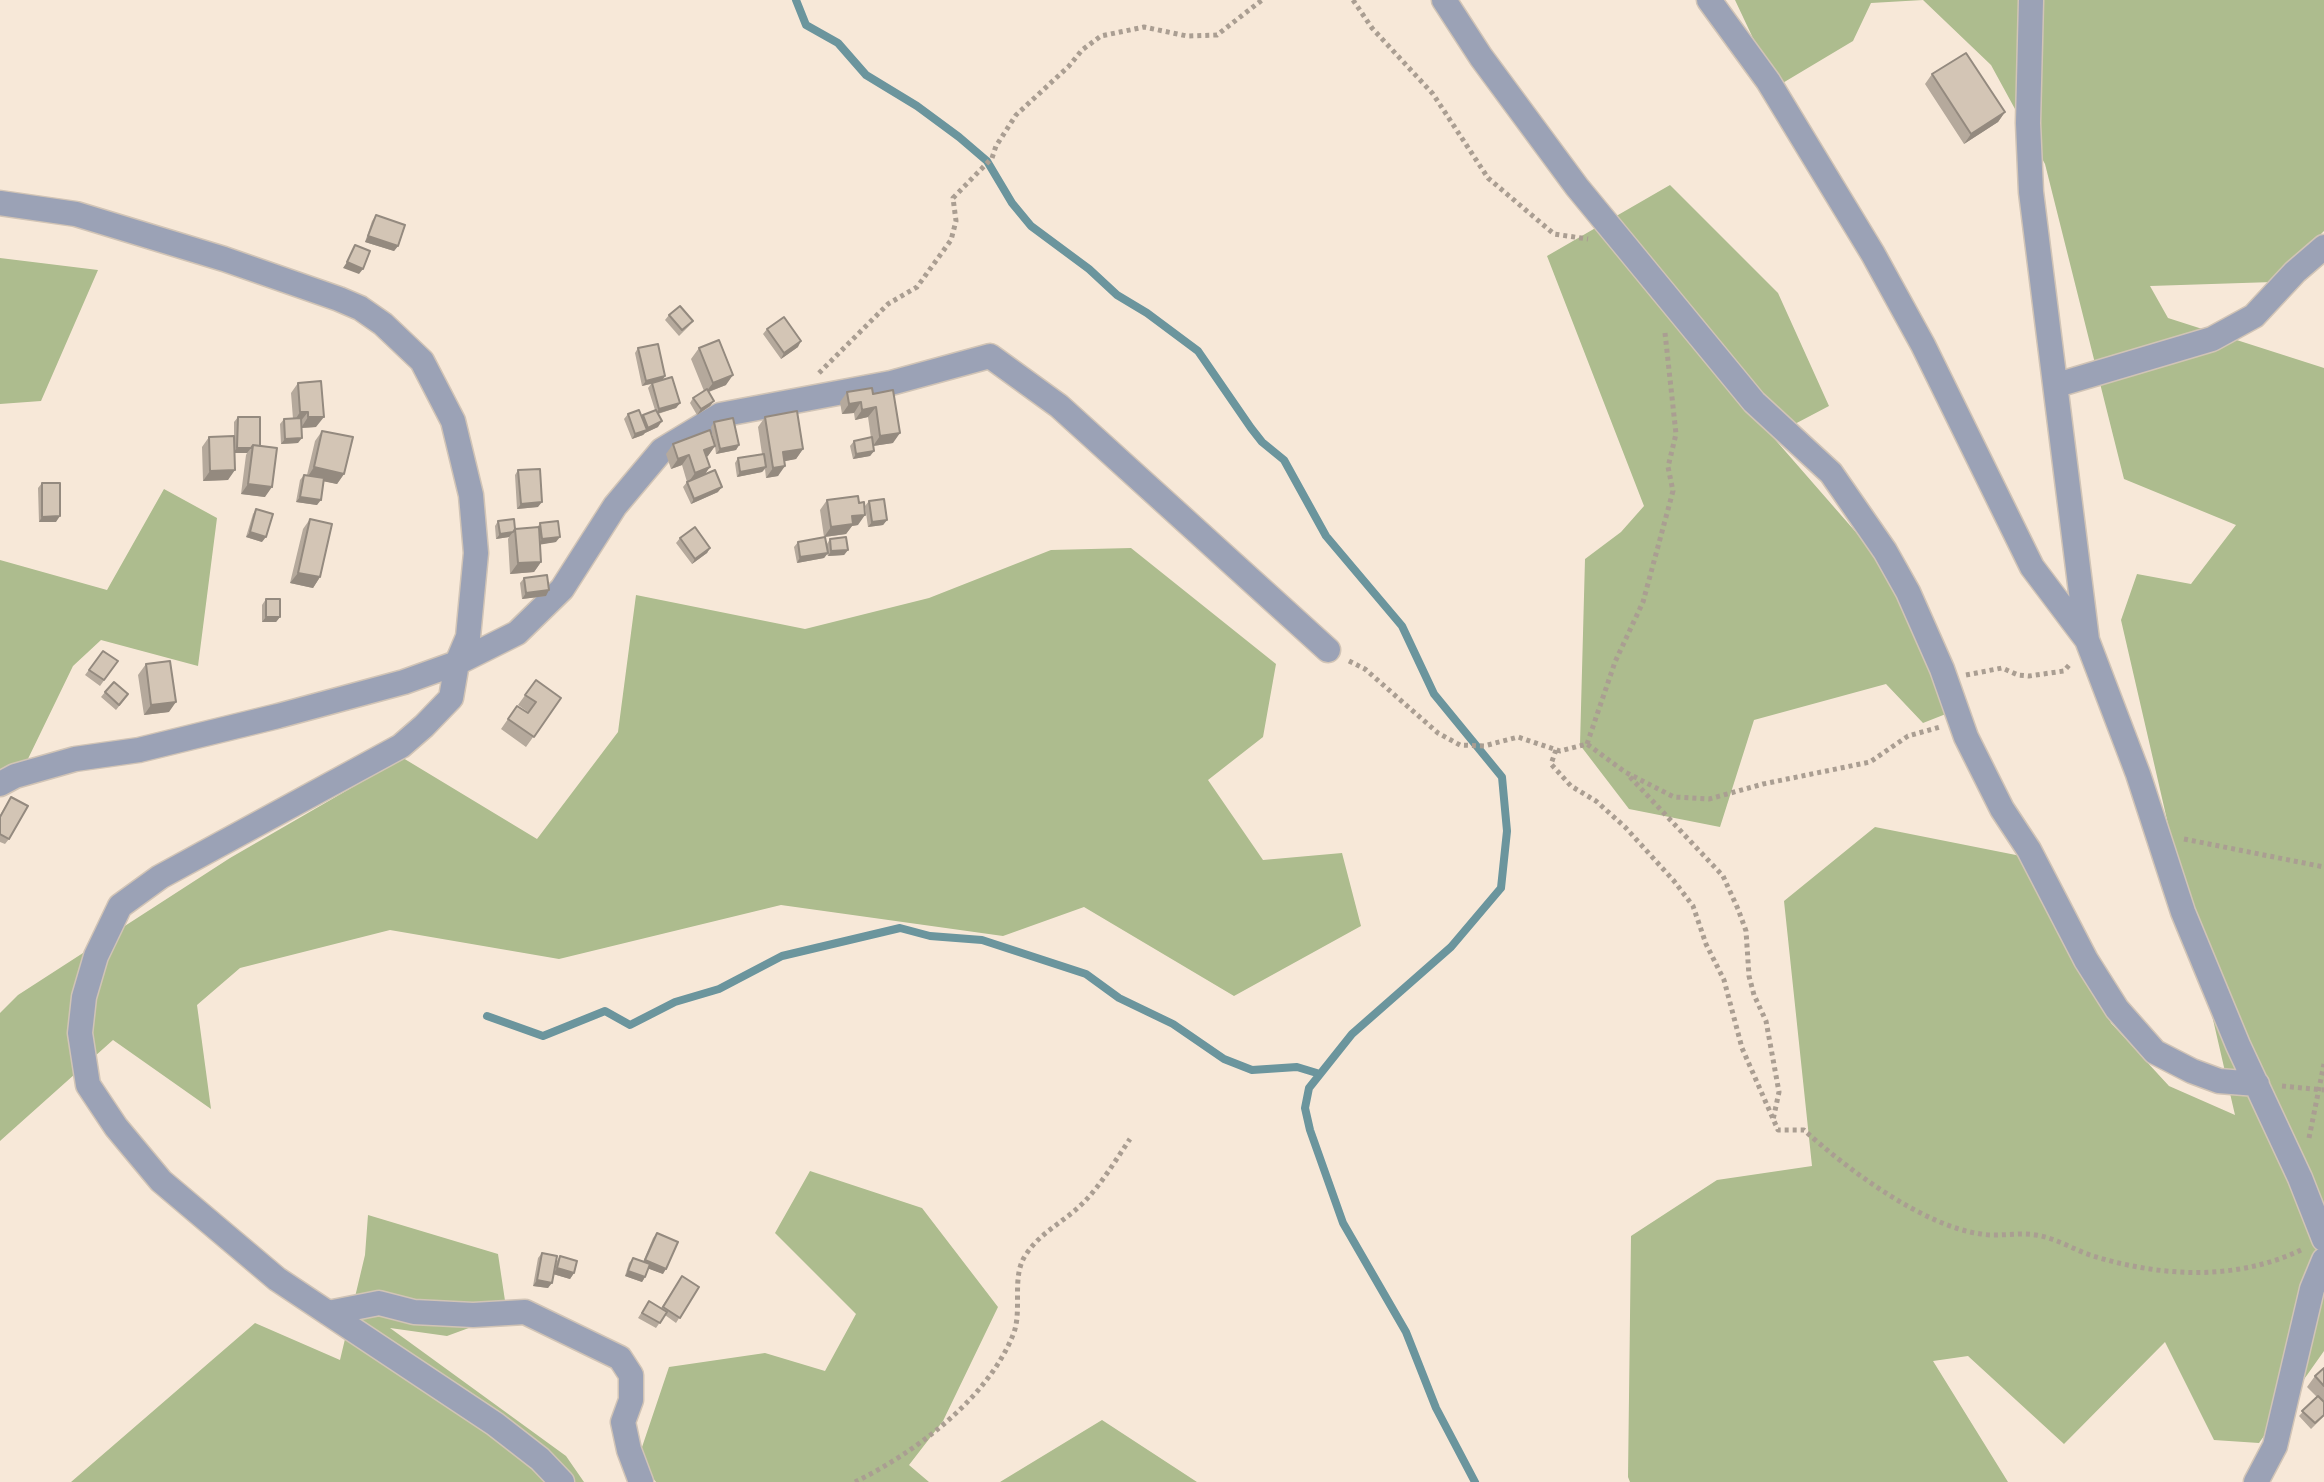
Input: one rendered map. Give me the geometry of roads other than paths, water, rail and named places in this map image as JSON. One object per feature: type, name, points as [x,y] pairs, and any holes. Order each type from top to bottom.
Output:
[{"type":"street","points":[[1444,0],[1481,57],[1577,187],[1754,402],[1831,473],[1885,551],[1908,592],[1959,719],[2002,809],[2029,850],[2086,960],[2117,1009],[2155,1052],[2219,1081],[2257,1084]]},
{"type":"street","points":[[1709,0],[1768,81],[1873,254],[1923,345],[2032,567],[2087,640]]},
{"type":"street","points":[[2031,0],[2028,123],[2031,192],[2087,640],[2138,774],[2183,912],[2324,1239]]},
{"type":"street","points":[[0,203],[76,214],[224,259],[360,308],[383,324],[422,361],[453,421],[471,495],[476,553],[468,637],[457,663],[451,698],[401,746],[160,877],[120,906],[96,956],[84,997],[80,1033],[88,1085],[116,1127],[161,1181],[277,1279],[495,1424],[540,1459],[562,1482]]},
{"type":"street","points":[[2057,385],[2212,339],[2254,316],[2295,272],[2324,247]]},
{"type":"street","points":[[0,784],[15,776],[75,759],[139,750],[278,716],[404,682],[457,663],[517,633],[562,589],[615,506],[662,450],[720,415],[808,396],[891,383],[990,356],[1059,406],[1328,650]]},
{"type":"street","points":[[2256,1482],[2275,1446],[2312,1289],[2324,1260]]},
{"type":"street","points":[[328,1313],[379,1303],[414,1312],[473,1315],[525,1312],[620,1358],[631,1375],[631,1400],[623,1422],[641,1482]]},
{"type":"waterway","points":[[796,0],[806,25],[838,43],[866,75],[917,106],[987,161],[1012,203],[1031,226],[1089,269],[1117,295],[1198,351],[1262,442],[1284,460],[1326,536],[1402,626],[1434,694],[1502,777],[1507,831],[1501,888],[1451,947],[1352,1034],[1309,1088],[1305,1108],[1343,1223],[1406,1332],[1436,1408],[1475,1482]]},
{"type":"waterway","points":[[487,1016],[543,1036],[605,1011],[630,1025],[675,1002],[719,989],[782,956],[900,928],[930,936],[982,940],[1086,974],[1119,998],[1173,1024],[1224,1059],[1252,1070],[1297,1067],[1320,1074]]}]
